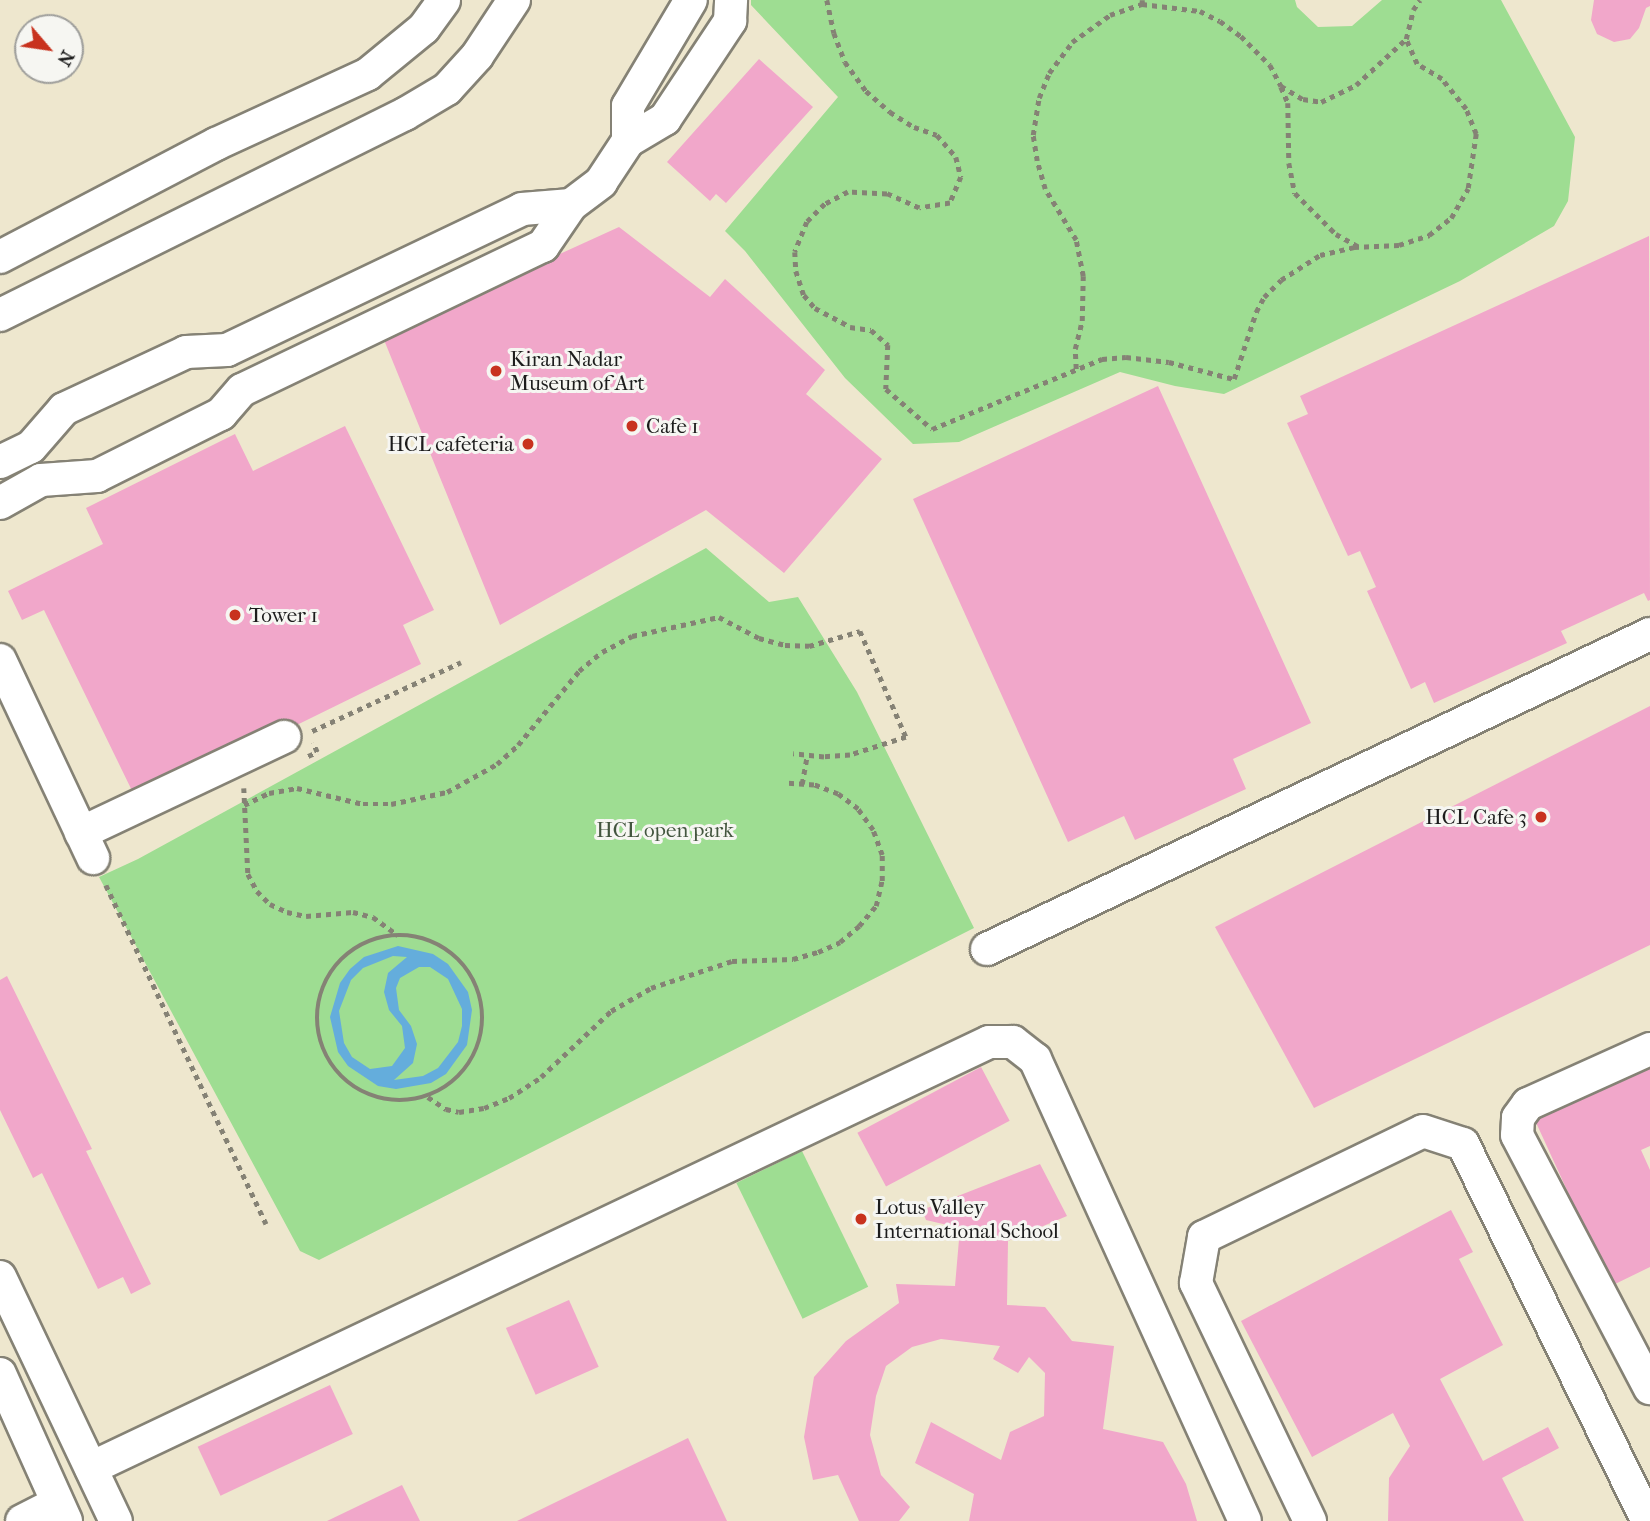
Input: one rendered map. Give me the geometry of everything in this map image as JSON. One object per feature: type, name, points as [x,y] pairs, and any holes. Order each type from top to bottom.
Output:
[{"type":"street","points":[[0,257],[216,144],[369,74],[424,28],[444,0]]},
{"type":"street","points":[[0,315],[405,114],[447,89],[477,56],[514,0]]},
{"type":"street","points":[[628,141],[628,106],[691,0]]},
{"type":"street","points":[[0,503],[41,480],[97,476],[221,414],[242,390],[543,246],[571,205],[601,183],[628,141],[665,119],[730,22],[731,0]]},
{"type":"street","points":[[0,462],[31,447],[64,409],[186,352],[227,350],[522,209],[571,205]]},
{"type":"street","points":[[227,350],[242,390]]},
{"type":"street","points":[[988,949],[1650,634]]},
{"type":"street","points":[[0,660],[87,845],[284,737]]},
{"type":"street","points":[[91,1468],[989,1042],[1013,1042],[1035,1059],[1245,1521]]},
{"type":"street","points":[[1650,1049],[1528,1104],[1518,1118],[1517,1135],[1650,1388]]},
{"type":"street","points":[[1310,1521],[1196,1283],[1204,1237],[1423,1131],[1463,1144],[1648,1521]]},
{"type":"street","points":[[0,1277],[116,1521]]},
{"type":"street","points":[[0,1374],[62,1512],[22,1521]]},
{"type":"path","points":[[827,0],[845,62],[866,91],[890,112],[914,127],[937,135],[956,157],[961,177],[950,202],[919,208],[887,194],[848,192],[825,204],[807,222],[795,252],[796,271],[804,295],[815,307],[850,327],[871,330],[888,345],[886,389],[932,429],[1102,359],[1126,357],[1195,367],[1234,379],[1256,312],[1265,297],[1281,280],[1320,255],[1399,245],[1429,235],[1451,218],[1468,188],[1476,134],[1465,109],[1442,79],[1417,64],[1406,40]]},
{"type":"path","points":[[1281,86],[1303,99],[1321,102],[1356,85],[1406,40],[1413,10],[1420,0]]},
{"type":"path","points":[[1076,369],[1075,349],[1082,321],[1083,276],[1076,240],[1045,189],[1033,135],[1039,98],[1049,73],[1072,42],[1110,15],[1142,2],[1200,11],[1241,36],[1270,65],[1288,103],[1289,163],[1295,193],[1336,234],[1361,248]]},
{"type":"path","points":[[244,805],[285,789],[309,790],[363,804],[391,804],[447,792],[497,764],[518,745],[579,671],[602,652],[632,636],[719,617],[759,638],[785,645],[809,646],[860,631],[906,737],[850,755],[807,757],[793,754]]},
{"type":"path","points":[[802,784],[807,757]]},
{"type":"path","points":[[428,1097],[446,1109],[459,1112],[485,1108],[509,1098],[541,1077],[611,1010],[651,988],[732,961],[793,958],[818,952],[840,942],[859,926],[876,906],[882,881],[882,855],[873,830],[858,809],[838,793],[814,785],[788,783]]},
{"type":"path","points":[[244,787],[248,874],[257,891],[270,904],[287,912],[306,916],[353,912],[373,917],[399,935]]},
{"type":"path","points":[[87,845],[266,1224]]},
{"type":"path","points":[[399,935],[431,940],[449,950],[475,981],[483,1020],[473,1059],[453,1082],[428,1097],[388,1101],[359,1091],[335,1073],[318,1037],[319,996],[338,962],[372,939],[399,935]]},
{"type":"green space","points":[[751,0],[1295,0],[1297,7],[1318,27],[1352,26],[1382,0],[1501,0],[1575,137],[1568,201],[1554,226],[1460,281],[1224,394],[1175,386],[1120,372],[959,442],[913,444],[845,378],[745,251],[725,231],[838,97],[751,5]]},
{"type":"green space","name":"HCL open park","points":[[706,548],[769,602],[798,597],[857,692],[974,928],[319,1260],[300,1251],[99,877],[138,859]]},
{"type":"green space","points":[[802,1151],[868,1287],[803,1319],[736,1183]]},
{"type":"water","points":[[398,946],[433,954],[448,964],[468,992],[472,1010],[467,1045],[446,1074],[431,1083],[396,1089],[378,1086],[348,1066],[338,1052],[330,1017],[340,983],[350,969],[364,957]],"holes":[[[393,956],[407,957],[388,973],[384,992],[389,1010],[402,1026],[405,1048],[392,1066],[370,1069],[352,1057],[344,1043],[339,1011],[351,980],[363,968]],[[419,967],[430,967],[448,979],[462,1009],[462,1026],[458,1042],[438,1068],[423,1076],[394,1080],[413,1063],[417,1044],[411,1026],[399,1010],[396,988],[400,978]]]},
{"type":"building","points":[[1594,0],[1650,0],[1650,6],[1646,8],[1639,28],[1630,39],[1614,42],[1597,34],[1591,20]]},
{"type":"building","points":[[759,59],[813,107],[726,203],[716,194],[710,201],[667,162]]},
{"type":"building","name":"Cafe 1","points":[[619,227],[710,297],[725,279],[825,370],[806,394],[882,459],[784,573],[706,510],[500,625],[382,335]]},
{"type":"building","points":[[1649,236],[1650,600],[1648,601],[1644,593],[1561,631],[1567,643],[1434,703],[1425,682],[1411,689],[1367,591],[1376,587],[1360,551],[1348,556],[1287,423],[1308,414],[1300,396]]},
{"type":"building","points":[[1158,386],[1311,723],[1233,759],[1246,789],[1135,840],[1124,816],[1068,842],[913,499]]},
{"type":"building","name":"Tower 1","points":[[345,426],[434,610],[403,625],[421,664],[138,803],[44,610],[22,620],[8,591],[103,544],[86,508],[235,434],[253,471]]},
{"type":"building","name":"HCL Cafe 3","points":[[1650,706],[1650,945],[1314,1108],[1215,927]]},
{"type":"building","points":[[7,976],[92,1149],[86,1151],[151,1284],[131,1294],[123,1277],[98,1289],[42,1173],[33,1178],[0,1110],[0,980]]},
{"type":"building","points":[[1650,1061],[1650,1146],[1641,1150],[1650,1170],[1650,1267],[1611,1286],[1533,1116]]},
{"type":"building","points":[[981,1067],[1010,1121],[886,1187],[857,1133]]},
{"type":"building","points":[[1040,1164],[1067,1216],[1008,1241],[1007,1305],[1045,1307],[1072,1341],[1114,1346],[1103,1429],[1163,1442],[1186,1484],[1197,1521],[969,1521],[974,1494],[915,1463],[931,1422],[1001,1460],[1010,1432],[1044,1416],[1045,1373],[1029,1357],[1018,1373],[993,1359],[1000,1346],[941,1339],[912,1347],[886,1366],[876,1396],[870,1435],[881,1475],[910,1507],[899,1521],[859,1521],[838,1475],[813,1480],[804,1437],[814,1377],[846,1341],[899,1303],[896,1284],[955,1286],[960,1228],[926,1220],[922,1210]]},
{"type":"building","points":[[1451,1210],[1473,1252],[1459,1259],[1503,1345],[1440,1379],[1483,1461],[1548,1427],[1559,1448],[1502,1478],[1524,1521],[1388,1521],[1389,1478],[1410,1446],[1393,1413],[1312,1457],[1241,1321]]},
{"type":"building","points":[[569,1300],[599,1367],[536,1395],[506,1328]]},
{"type":"building","points":[[330,1385],[353,1434],[221,1496],[198,1447]]},
{"type":"building","points":[[688,1438],[727,1521],[517,1521]]},
{"type":"building","points":[[402,1485],[420,1521],[327,1521]]},
{"type":"place","name":"Kiran Nadar Museum of Art","points":[[496,371]]},
{"type":"place","name":"Cafe 1","points":[[632,426]]},
{"type":"place","name":"HCL cafeteria","points":[[528,444]]},
{"type":"place","name":"Tower 1","points":[[235,615]]},
{"type":"place","name":"HCL Cafe 3","points":[[1541,817]]},
{"type":"place","name":"Lotus Valley International School","points":[[861,1219]]}]
